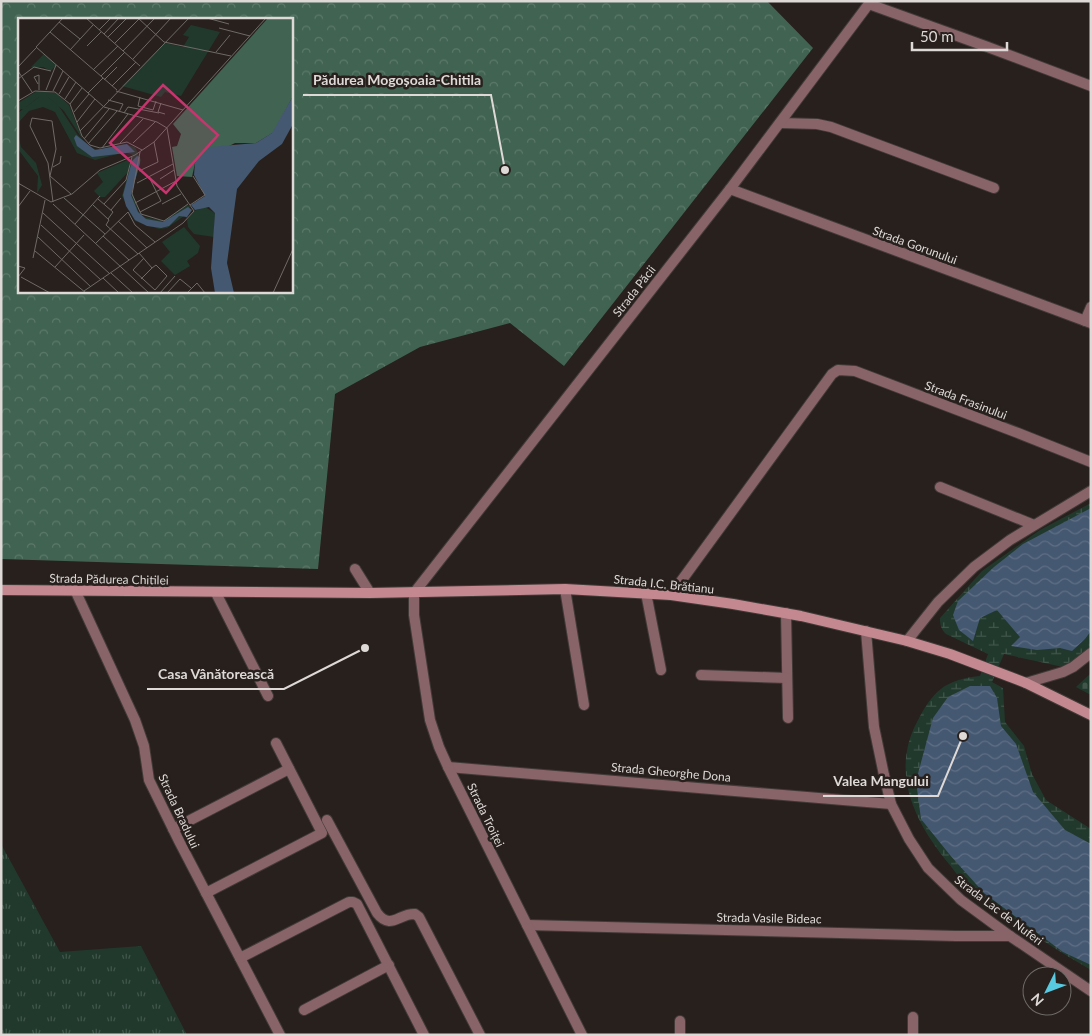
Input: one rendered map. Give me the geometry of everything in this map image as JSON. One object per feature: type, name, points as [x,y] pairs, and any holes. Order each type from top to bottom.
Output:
[{"type":"main road","name":"Strada Pădurea Chitilei","points":[[1,590],[216,593]]},
{"type":"main road","name":"Strada I.C. Brătianu","points":[[216,593],[414,593],[565,590],[671,595],[786,613],[907,640],[1026,683],[1091,715]]},
{"type":"street","points":[[870,2],[1091,86]]},
{"type":"street","name":"Strada Păcii","points":[[414,593],[730,189],[870,2]]},
{"type":"street","points":[[780,122],[816,124],[831,127],[994,188]]},
{"type":"street","name":"Strada Gorunului","points":[[730,189],[1088,322]]},
{"type":"street","points":[[1088,322],[1091,307]]},
{"type":"street","name":"Strada Frasinului","points":[[671,595],[832,374],[838,370],[855,371],[1091,462]]},
{"type":"street","points":[[940,487],[1034,525]]},
{"type":"street","points":[[907,640],[938,602],[974,567],[1010,540],[1091,491]]},
{"type":"street","points":[[355,569],[370,593]]},
{"type":"street","name":"Strada Bradului","points":[[75,590],[135,720],[144,746],[149,780],[280,1035]]},
{"type":"street","points":[[565,590],[584,705]]},
{"type":"street","points":[[216,593],[268,696]]},
{"type":"street","name":"Strada Troiței","points":[[414,593],[414,615],[430,720],[439,747],[582,1035]]},
{"type":"street","points":[[646,593],[661,670]]},
{"type":"street","points":[[786,613],[788,718]]},
{"type":"street","name":"Strada Lac de Nuferi","points":[[866,631],[874,728],[891,804],[908,839],[928,868],[961,900],[1091,991]]},
{"type":"street","points":[[1026,683],[1073,668],[1091,653]]},
{"type":"street","points":[[700,675],[787,678]]},
{"type":"street","points":[[206,893],[322,832],[276,743]]},
{"type":"street","name":"Strada Gheorghe Dona","points":[[448,767],[891,804]]},
{"type":"street","points":[[173,829],[289,769]]},
{"type":"street","points":[[327,820],[381,918],[392,922],[410,914],[415,914],[419,918],[480,1035]]},
{"type":"street","points":[[240,958],[349,902],[353,902],[357,904],[389,965],[422,1034]]},
{"type":"street","name":"Strada Vasile Bideac","points":[[527,925],[1010,936]]},
{"type":"street","points":[[304,1010],[389,965]]},
{"type":"street","points":[[912,1017],[913,1035]]},
{"type":"street","points":[[680,1021],[680,1035]]},
{"type":"green space","points":[[1,1],[767,1],[813,48],[564,366],[510,323],[420,347],[335,394],[318,569],[1,559]]},
{"type":"green space","points":[[1091,503],[1091,649],[1063,667],[1004,654],[992,682],[1003,688],[1005,722],[1024,746],[1032,774],[1046,800],[1091,829],[1091,970],[1045,942],[963,882],[926,832],[917,814],[910,797],[906,779],[906,760],[909,741],[917,722],[934,695],[948,684],[980,676],[988,654],[946,634],[941,627],[940,618],[982,571],[1040,530]]},
{"type":"green space","points":[[1091,673],[1091,695],[1076,687]]},
{"type":"green space","points":[[1,844],[60,952],[141,946],[187,1035],[1,1035]]},
{"type":"water","points":[[1091,508],[1091,631],[1085,639],[1072,651],[1060,648],[1037,650],[1011,646],[1020,637],[997,610],[980,618],[973,641],[959,630],[953,615],[958,601],[994,567],[1023,544]]},
{"type":"water","points":[[970,686],[990,686],[997,698],[1001,726],[1016,744],[1033,792],[1065,830],[1091,844],[1091,965],[1063,952],[984,893],[921,819],[916,781],[933,718],[948,697]]},
{"type":"place","name":"Pădurea Mogoșoaia-Chitila","points":[[505,170]]},
{"type":"place","name":"Casa Vânătorească","points":[[365,648]]},
{"type":"place","name":"Valea Mangului","points":[[963,736]]}]
